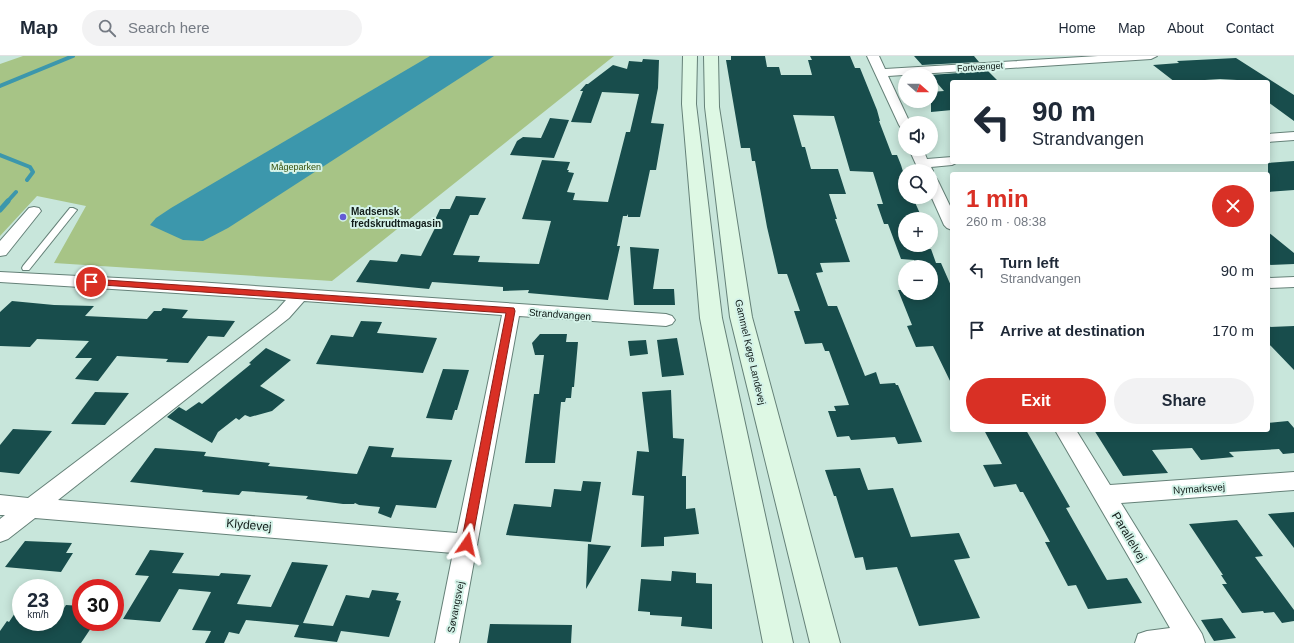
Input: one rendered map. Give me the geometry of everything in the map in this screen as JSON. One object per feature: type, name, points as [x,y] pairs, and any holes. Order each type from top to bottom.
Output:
[{"type":"main road","points":[[690,56],[689,104],[700,228],[711,318],[778,643]]},
{"type":"main road","name":"Gammel Køge Landevej","points":[[711,56],[712,107],[741,317],[825,643]]},
{"type":"street","points":[[873,56],[901,116]]},
{"type":"street","name":"Fortvænget","points":[[881,73],[1151,56]]},
{"type":"street","points":[[1270,138],[1294,136]]},
{"type":"street","points":[[938,164],[950,161]]},
{"type":"street","points":[[938,195],[950,220]]},
{"type":"street","points":[[0,251],[34,211]]},
{"type":"street","name":"Strandvangen","points":[[0,277],[189,288],[511,311],[666,320]]},
{"type":"street","points":[[1270,283],[1294,282]]},
{"type":"street","points":[[0,532],[283,314],[299,296]]},
{"type":"street","name":"Søvangsvej","points":[[447,643],[511,311]]},
{"type":"street","name":"Parallelvej","points":[[1066,432],[1192,641]]},
{"type":"street","name":"Nymarksvej","points":[[1104,495],[1294,481]]},
{"type":"street","name":"Klydevej","points":[[0,505],[467,544]]},
{"type":"street","points":[[1147,643],[1192,641]]},
{"type":"lane","points":[[26,268],[73,210]]},
{"type":"green space","name":"Mågeparken","points":[[23,56],[614,56],[332,281],[54,263],[86,206],[37,196],[0,236],[0,64]]},
{"type":"water","points":[[430,56],[494,56],[228,228],[203,241],[183,240],[150,225],[156,218],[171,208]]},
{"type":"building","points":[[731,56],[765,56],[767,67],[779,67],[781,75],[812,75],[808,60],[812,60],[810,56],[850,56],[855,68],[860,68],[877,110],[879,121],[892,155],[897,155],[901,164],[898,164],[898,204],[916,204],[919,212],[898,212],[898,251],[888,224],[884,224],[877,204],[883,204],[873,172],[850,171],[834,116],[793,115],[802,147],[805,147],[811,169],[838,169],[846,194],[829,194],[837,219],[835,219],[850,262],[820,263],[823,272],[816,273],[828,306],[837,306],[865,376],[876,372],[880,384],[895,383],[898,385],[922,442],[898,444],[895,437],[851,440],[849,436],[837,437],[828,411],[836,411],[834,406],[849,405],[829,351],[825,351],[822,343],[805,344],[794,311],[800,311],[787,274],[778,274],[767,227],[755,161],[752,161],[750,148],[741,148],[726,60],[731,60]]},
{"type":"building","points":[[914,56],[974,56],[979,62],[922,65]]},
{"type":"building","points":[[1236,58],[1294,95],[1294,121],[1270,103],[1270,80],[1172,80],[1153,65],[1179,63],[1177,61]]},
{"type":"building","points":[[643,59],[659,60],[658,88],[651,123],[664,124],[656,170],[650,170],[640,217],[628,217],[628,214],[627,216],[623,216],[617,246],[620,246],[608,300],[528,293],[529,290],[503,291],[503,287],[432,282],[429,289],[356,282],[370,260],[397,262],[401,254],[421,256],[437,224],[433,224],[440,209],[450,209],[456,196],[486,198],[478,215],[470,215],[453,255],[480,256],[478,262],[539,264],[551,221],[522,219],[542,160],[570,162],[567,170],[569,170],[568,172],[574,173],[567,192],[575,193],[573,200],[608,202],[626,132],[630,132],[639,94],[602,92],[591,123],[571,122],[583,91],[580,91],[586,84],[613,65],[627,69],[629,61],[642,62]]},
{"type":"building","points":[[988,71],[997,80],[950,80],[950,110],[931,112],[931,108],[938,108],[938,91],[944,91],[938,84],[938,74]]},
{"type":"building","points":[[550,118],[569,120],[554,158],[510,155],[517,141],[523,137],[541,138]]},
{"type":"building","points":[[1294,161],[1294,190],[1270,192],[1270,172],[1268,172],[1268,164]]},
{"type":"building","points":[[1270,234],[1294,253],[1294,264],[1270,265]]},
{"type":"building","points":[[630,247],[659,249],[653,289],[674,289],[675,305],[634,305]]},
{"type":"building","points":[[898,252],[932,252],[935,260],[914,260],[901,259]]},
{"type":"building","points":[[938,263],[941,263],[950,283],[950,381],[933,346],[916,347],[907,326],[912,325],[902,300],[938,300]]},
{"type":"building","points":[[12,301],[54,305],[94,306],[85,316],[147,319],[154,311],[161,311],[163,308],[188,310],[182,318],[235,321],[224,337],[208,336],[188,363],[166,362],[168,359],[117,356],[98,381],[75,379],[92,358],[75,358],[89,341],[37,339],[30,347],[0,346],[0,312]]},
{"type":"building","points":[[361,321],[382,322],[377,333],[437,338],[423,373],[316,364],[331,335],[353,337]]},
{"type":"building","points":[[1294,326],[1294,370],[1270,345],[1270,327]]},
{"type":"building","points":[[540,334],[567,334],[566,342],[578,342],[574,387],[572,387],[571,398],[566,398],[565,402],[561,402],[555,463],[525,463],[534,394],[539,394],[544,355],[535,355],[532,343]]},
{"type":"building","points":[[677,338],[684,375],[662,377],[657,340]]},
{"type":"building","points":[[646,340],[648,354],[630,356],[628,341]]},
{"type":"building","points":[[266,348],[291,360],[260,386],[285,400],[272,411],[250,417],[245,415],[239,420],[236,418],[218,432],[212,443],[167,417],[179,407],[186,411],[199,402],[202,404],[251,364],[249,363]]},
{"type":"building","points":[[443,369],[469,370],[457,410],[455,410],[452,420],[426,418]]},
{"type":"building","points":[[671,390],[673,438],[684,439],[682,476],[686,476],[686,509],[695,508],[699,534],[664,537],[664,546],[641,547],[644,496],[632,495],[637,451],[649,452],[642,392]]},
{"type":"building","points":[[95,392],[129,393],[105,425],[71,424]]},
{"type":"building","points":[[1288,421],[1294,428],[1294,453],[1283,454],[1279,449],[1229,452],[1234,457],[1201,460],[1192,448],[1152,450],[1168,473],[1123,476],[1095,432],[1270,432],[1270,423]]},
{"type":"building","points":[[13,429],[52,431],[19,474],[0,472],[0,445]]},
{"type":"building","points":[[985,432],[1027,432],[1070,507],[1066,508],[1107,580],[1127,578],[1142,603],[1088,609],[1076,585],[1068,586],[1045,542],[1050,542],[1023,492],[1020,492],[1016,484],[994,487],[983,465],[1002,464]]},
{"type":"building","points":[[369,446],[394,448],[391,457],[452,460],[436,508],[396,505],[391,518],[378,513],[380,507],[359,505],[355,503],[343,504],[306,499],[308,496],[242,491],[239,495],[202,492],[203,490],[130,482],[155,448],[206,452],[204,456],[270,463],[268,466],[357,474]]},
{"type":"building","points":[[860,468],[868,490],[893,488],[911,537],[959,533],[970,558],[954,560],[980,618],[919,626],[897,567],[866,570],[863,557],[855,558],[836,496],[834,496],[825,470]]},
{"type":"building","points":[[583,481],[601,482],[591,542],[506,535],[514,504],[551,507],[554,489],[581,491]]},
{"type":"building","points":[[1294,512],[1294,548],[1268,514]]},
{"type":"building","points":[[1237,520],[1263,556],[1255,557],[1294,610],[1294,621],[1282,623],[1274,612],[1264,613],[1263,611],[1242,613],[1222,584],[1227,584],[1221,575],[1223,575],[1189,524]]},
{"type":"building","points":[[25,541],[72,543],[66,553],[73,553],[61,572],[5,567]]},
{"type":"building","points":[[588,544],[611,546],[586,589]]},
{"type":"building","points":[[150,550],[184,553],[172,573],[219,576],[221,573],[251,575],[237,604],[271,607],[292,562],[328,565],[303,623],[333,626],[346,595],[369,598],[372,590],[399,593],[396,600],[401,601],[389,637],[341,631],[337,642],[294,637],[299,625],[246,620],[239,634],[229,632],[224,643],[205,643],[211,631],[192,630],[211,592],[179,589],[160,622],[124,619],[149,576],[135,575]]},
{"type":"building","points":[[672,571],[696,573],[696,583],[712,584],[712,629],[681,626],[682,617],[650,615],[650,612],[638,611],[641,579],[671,581]]},
{"type":"building","points":[[66,605],[72,605],[72,631],[89,631],[81,643],[0,643],[0,631],[7,621],[9,622],[12,618],[12,631],[64,631],[64,608]]},
{"type":"building","points":[[1222,618],[1236,638],[1214,641],[1201,620]]},
{"type":"building","points":[[490,624],[572,625],[571,643],[487,643]]},
{"type":"waterway","points":[[0,86],[73,56]]},
{"type":"waterway","points":[[0,155],[30,167],[33,172],[27,180]]},
{"type":"waterway","points":[[7,202],[16,192]]},
{"type":"waterway","points":[[0,210],[8,201]]},
{"type":"place","name":"Madsensk fredskrudtmagasin","points":[[343,217]]},
{"type":"route","points":[[91,282],[197,288],[511,311],[467,544]]}]
